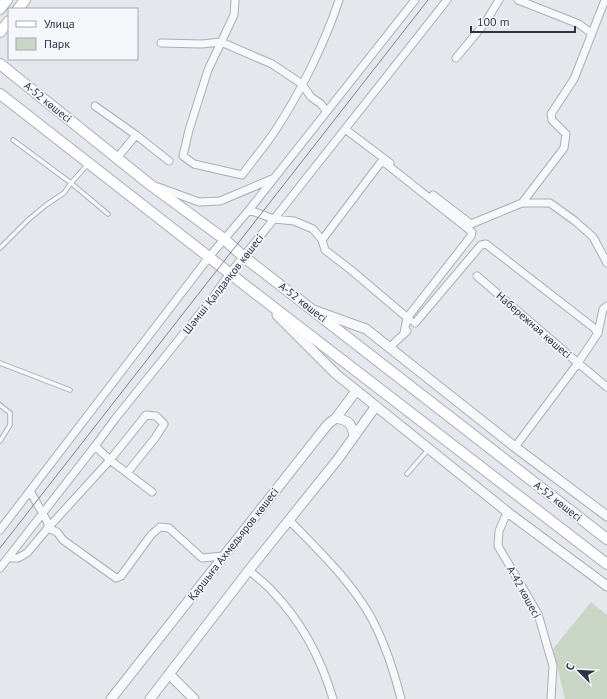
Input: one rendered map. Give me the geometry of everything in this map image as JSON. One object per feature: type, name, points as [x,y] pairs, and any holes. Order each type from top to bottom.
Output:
[{"type":"main road","points":[[0,9],[7,0]]},
{"type":"main road","points":[[19,8],[25,0]]},
{"type":"main road","points":[[0,32],[8,22]]},
{"type":"main road","name":"А-52 көшесі","points":[[0,64],[148,183],[224,239],[244,257],[607,539]]},
{"type":"main road","name":"А-52 көшесі","points":[[0,94],[255,293],[607,564]]},
{"type":"street","points":[[235,0],[234,14],[208,70],[189,130],[183,156],[194,164],[242,175],[275,132],[302,84],[331,25],[339,0]]},
{"type":"street","points":[[0,530],[209,256],[249,210],[414,0]]},
{"type":"street","name":"Шәмші Қалдаяқов көшесі","points":[[0,568],[96,446],[115,419],[447,0]]},
{"type":"street","points":[[456,58],[485,23],[499,0]]},
{"type":"street","points":[[518,0],[579,24],[591,33]]},
{"type":"street","points":[[522,203],[564,148],[566,134],[552,120],[551,114],[574,79],[605,0]]},
{"type":"street","points":[[161,43],[202,44],[221,42],[272,64],[302,84],[311,97],[321,104],[326,111]]},
{"type":"street","points":[[95,106],[169,161]]},
{"type":"street","points":[[345,129],[471,224],[522,203],[550,203],[575,221],[593,237],[607,262]]},
{"type":"street","points":[[117,158],[136,135]]},
{"type":"street","points":[[322,240],[381,162],[385,163],[472,232],[471,236],[407,318],[404,333]]},
{"type":"street","points":[[148,183],[199,202],[220,201],[274,178]]},
{"type":"street","points":[[249,210],[274,219],[294,221],[313,229],[322,240],[325,250],[415,323]]},
{"type":"street","points":[[390,347],[415,323],[481,245],[486,244],[594,328],[598,333]]},
{"type":"street","name":"Набережная көшесі","points":[[477,276],[578,363],[598,333],[603,309],[607,306]]},
{"type":"street","points":[[255,293],[336,374],[356,391],[510,514],[607,586]]},
{"type":"street","points":[[313,310],[366,329],[515,447],[607,516]]},
{"type":"street","points":[[515,447],[578,363],[607,387]]},
{"type":"street","name":"Қаршыға Ахмедьяров көшесі","points":[[111,699],[328,424],[336,418],[356,391]]},
{"type":"street","points":[[150,699],[249,570],[338,459],[376,406]]},
{"type":"street","points":[[8,558],[18,558],[25,554],[110,460],[146,415],[156,416],[164,424],[155,438],[127,472]]},
{"type":"street","points":[[336,418],[346,421],[351,425],[354,436]]},
{"type":"street","points":[[96,446],[110,460],[152,492]]},
{"type":"street","points":[[30,492],[48,522],[48,528]]},
{"type":"street","name":"А-42 көшесі","points":[[510,514],[504,517],[499,531],[498,546],[538,614],[553,666],[551,699]]},
{"type":"street","points":[[289,520],[327,559],[350,586],[372,618],[393,666],[401,699]]},
{"type":"street","points":[[48,528],[57,532],[63,540],[116,578],[121,576],[151,535],[160,527],[169,528],[202,558],[223,556]]},
{"type":"street","points":[[249,570],[272,590],[297,621],[318,657],[333,699]]},
{"type":"street","points":[[169,674],[194,699]]},
{"type":"lane","points":[[13,140],[71,183],[108,214]]},
{"type":"lane","points":[[0,248],[28,220],[46,205],[64,193],[88,163]]},
{"type":"lane","points":[[0,362],[70,390]]},
{"type":"lane","points":[[0,405],[10,414],[10,425],[0,440]]},
{"type":"lane","points":[[407,474],[429,449]]},
{"type":"green space","points":[[591,602],[607,615],[607,699],[565,699],[553,649]]},
{"type":"tram line","points":[[0,548],[428,0]]}]
